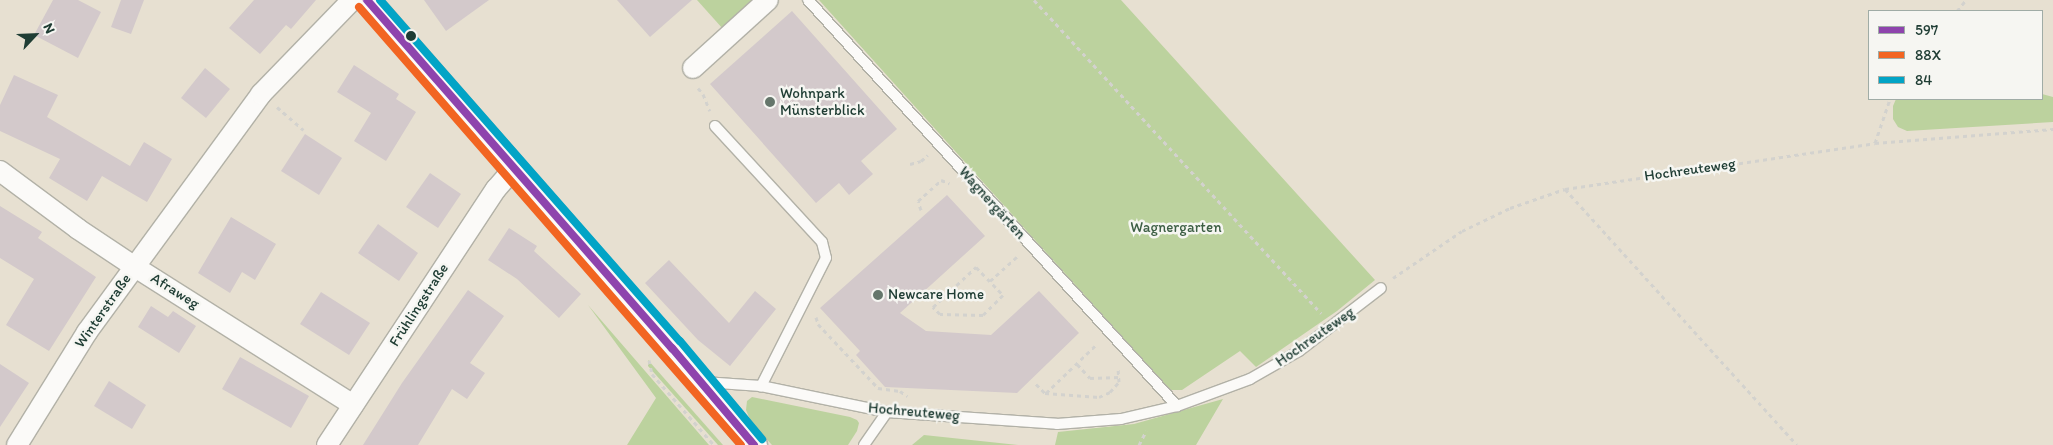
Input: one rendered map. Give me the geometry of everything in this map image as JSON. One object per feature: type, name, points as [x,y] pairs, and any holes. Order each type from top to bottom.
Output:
[{"type":"street","name":"Winterstraße","points":[[17,445],[87,332],[261,94],[352,0]]},
{"type":"street","points":[[368,0],[754,445]]},
{"type":"street","points":[[693,68],[768,0]]},
{"type":"street","name":"Frühlingstraße","points":[[327,445],[496,188],[514,168]]},
{"type":"street","name":"Afraweg","points":[[0,171],[78,229],[134,267],[353,405]]},
{"type":"lane","name":"Wagnergärten","points":[[808,0],[1176,406]]},
{"type":"lane","points":[[716,126],[822,242],[826,258],[809,295],[761,386]]},
{"type":"lane","name":"Hochreuteweg","points":[[701,382],[761,386],[887,412],[1057,424],[1121,419],[1176,406],[1250,379],[1300,351],[1381,288]]},
{"type":"lane","points":[[864,445],[887,412]]},
{"type":"path","points":[[1034,0],[1158,133],[1333,327]]},
{"type":"path","points":[[1958,10],[1966,0]]},
{"type":"path","points":[[693,68],[691,81],[703,94],[716,126]]},
{"type":"path","points":[[261,94],[304,130]]},
{"type":"path","points":[[1875,143],[1890,100]]},
{"type":"path","name":"Hochreuteweg","points":[[1381,288],[1408,266],[1462,231],[1510,208],[1565,189],[1875,143],[2053,129]]},
{"type":"path","points":[[921,210],[918,202],[941,180],[948,181],[954,188]]},
{"type":"path","points":[[1565,189],[1797,445]]},
{"type":"path","points":[[1011,249],[1022,261]]},
{"type":"path","points":[[990,281],[1018,256]]},
{"type":"path","points":[[976,267],[990,281],[1003,295],[983,315],[940,314],[934,307],[976,267]]},
{"type":"path","points":[[809,295],[818,324],[878,388],[900,392],[921,404],[930,414]]},
{"type":"path","points":[[1045,394],[1110,332]]},
{"type":"path","points":[[1091,336],[1104,349]]},
{"type":"path","points":[[648,358],[652,374],[714,445]]},
{"type":"path","points":[[1036,384],[1045,394],[1099,397],[1110,392],[1119,382],[1120,372],[1115,361]]},
{"type":"path","points":[[1077,364],[1090,378],[1120,377]]},
{"type":"green space","points":[[697,0],[758,0],[723,29]]},
{"type":"green space","name":"Wagnergarten","points":[[819,0],[1121,0],[1375,280],[1337,311],[1256,367],[1240,351],[1182,390],[1170,390]]},
{"type":"green space","points":[[2043,94],[2053,97],[2053,122],[1907,131],[1898,127],[1893,119],[1893,106],[1896,100],[2043,100]]},
{"type":"green space","points":[[588,305],[709,445],[627,445],[656,398]]},
{"type":"green space","points":[[648,360],[723,445],[718,445],[648,366]]},
{"type":"green space","points":[[752,397],[850,417],[859,423],[857,431],[848,445],[772,445],[751,422],[746,410],[747,401]]},
{"type":"green space","points":[[1223,399],[1196,445],[1055,445],[1058,432],[1134,424]]},
{"type":"green space","points":[[924,435],[1018,445],[912,445]]},
{"type":"building","points":[[53,0],[78,0],[101,12],[78,58],[34,35]]},
{"type":"building","points":[[121,0],[144,0],[131,34],[111,27]]},
{"type":"building","points":[[254,0],[316,0],[291,29],[286,25],[260,54],[229,28]]},
{"type":"building","points":[[424,0],[489,0],[446,31]]},
{"type":"building","points":[[617,0],[692,0],[650,37]]},
{"type":"building","name":"Wohnpark Münsterblick","points":[[792,11],[897,129],[861,161],[873,174],[849,195],[839,183],[816,203],[710,84]]},
{"type":"building","points":[[354,65],[399,94],[396,99],[416,112],[386,161],[354,141],[371,113],[337,92]]},
{"type":"building","points":[[205,68],[230,89],[206,118],[181,98]]},
{"type":"building","points":[[14,75],[58,95],[47,117],[130,166],[144,142],[172,159],[147,202],[102,176],[87,201],[49,178],[60,159],[0,131],[0,105]]},
{"type":"building","points":[[305,134],[342,158],[319,195],[281,171]]},
{"type":"building","points":[[430,173],[461,194],[438,228],[406,207]]},
{"type":"building","name":"Newcare Home","points":[[947,195],[985,236],[900,313],[926,331],[991,335],[1039,291],[1079,333],[1017,393],[885,387],[856,355],[860,351],[820,308]]},
{"type":"building","points":[[0,206],[42,232],[38,238],[96,277],[49,351],[6,325],[34,279],[0,258]]},
{"type":"building","points":[[231,217],[276,244],[255,280],[242,272],[230,293],[198,273]]},
{"type":"building","points":[[378,224],[418,253],[399,281],[358,253]]},
{"type":"building","points":[[509,228],[537,246],[534,251],[581,294],[559,318],[517,279],[488,260]]},
{"type":"building","points":[[669,260],[729,323],[755,291],[776,309],[730,366],[698,340],[645,283]]},
{"type":"building","points":[[468,290],[504,316],[470,363],[485,373],[467,399],[452,389],[418,445],[363,445],[402,383]]},
{"type":"building","points":[[321,292],[370,323],[349,355],[300,324]]},
{"type":"building","points":[[151,306],[168,317],[173,311],[196,326],[179,353],[138,327]]},
{"type":"building","points":[[240,357],[309,396],[291,428],[222,389]]},
{"type":"building","points":[[0,364],[29,383],[0,427]]},
{"type":"building","points":[[109,381],[146,405],[132,429],[94,406]]},
{"type":"transit line","name":"597","points":[[367,0],[672,348],[754,445]]},
{"type":"transit line","name":"84","points":[[380,0],[680,341],[762,439]]},
{"type":"transit line","name":"88X","points":[[359,7],[741,445]]},
{"type":"place","name":"Wohnpark Münsterblick","points":[[770,102]]},
{"type":"place","name":"Newcare Home","points":[[878,295]]}]
